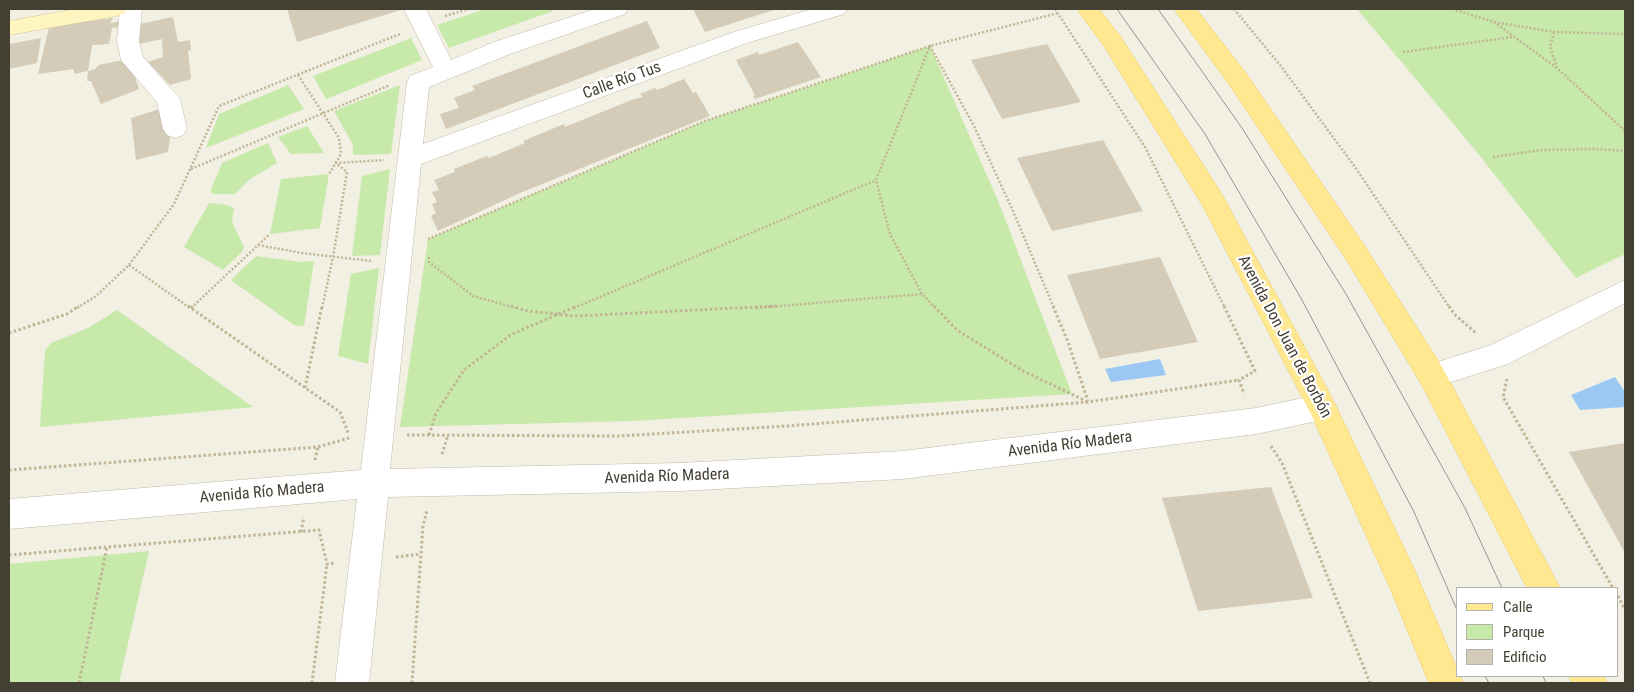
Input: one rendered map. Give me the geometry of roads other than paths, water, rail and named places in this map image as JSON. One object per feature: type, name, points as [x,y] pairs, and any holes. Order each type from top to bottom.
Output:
[{"type":"main road","name":"Avenida Don Juan de Borbón","points":[[1088,9],[1112,40],[1212,200],[1322,407],[1403,580],[1446,683]]},
{"type":"main road","points":[[1185,9],[1237,78],[1349,244],[1432,376],[1543,587]]},
{"type":"street","points":[[9,28],[116,9]]},
{"type":"street","points":[[131,9],[128,40],[132,60],[168,99],[175,129]]},
{"type":"street","points":[[352,683],[418,82],[502,48],[617,9]]},
{"type":"street","name":"Calle Río Tus","points":[[409,159],[742,37],[836,9]]},
{"type":"street","points":[[419,17],[446,72]]},
{"type":"street","points":[[1432,376],[1498,355],[1625,291]]},
{"type":"street","name":"Avenida Río Madera","points":[[9,514],[374,483],[680,477],[903,465],[1256,421],[1322,407]]},
{"type":"water","points":[[1160,359],[1166,375],[1111,382],[1105,369]]},
{"type":"water","points":[[1615,377],[1625,392],[1625,407],[1580,410],[1571,395]]},
{"type":"tram line","points":[[1117,9],[1205,134],[1302,300],[1414,512],[1456,607]]},
{"type":"tram line","points":[[1158,9],[1242,128],[1346,294],[1465,508],[1502,587]]},
{"type":"tram line","points":[[1486,677],[1489,683]]},
{"type":"tram line","points":[[1543,677],[1546,683]]}]
